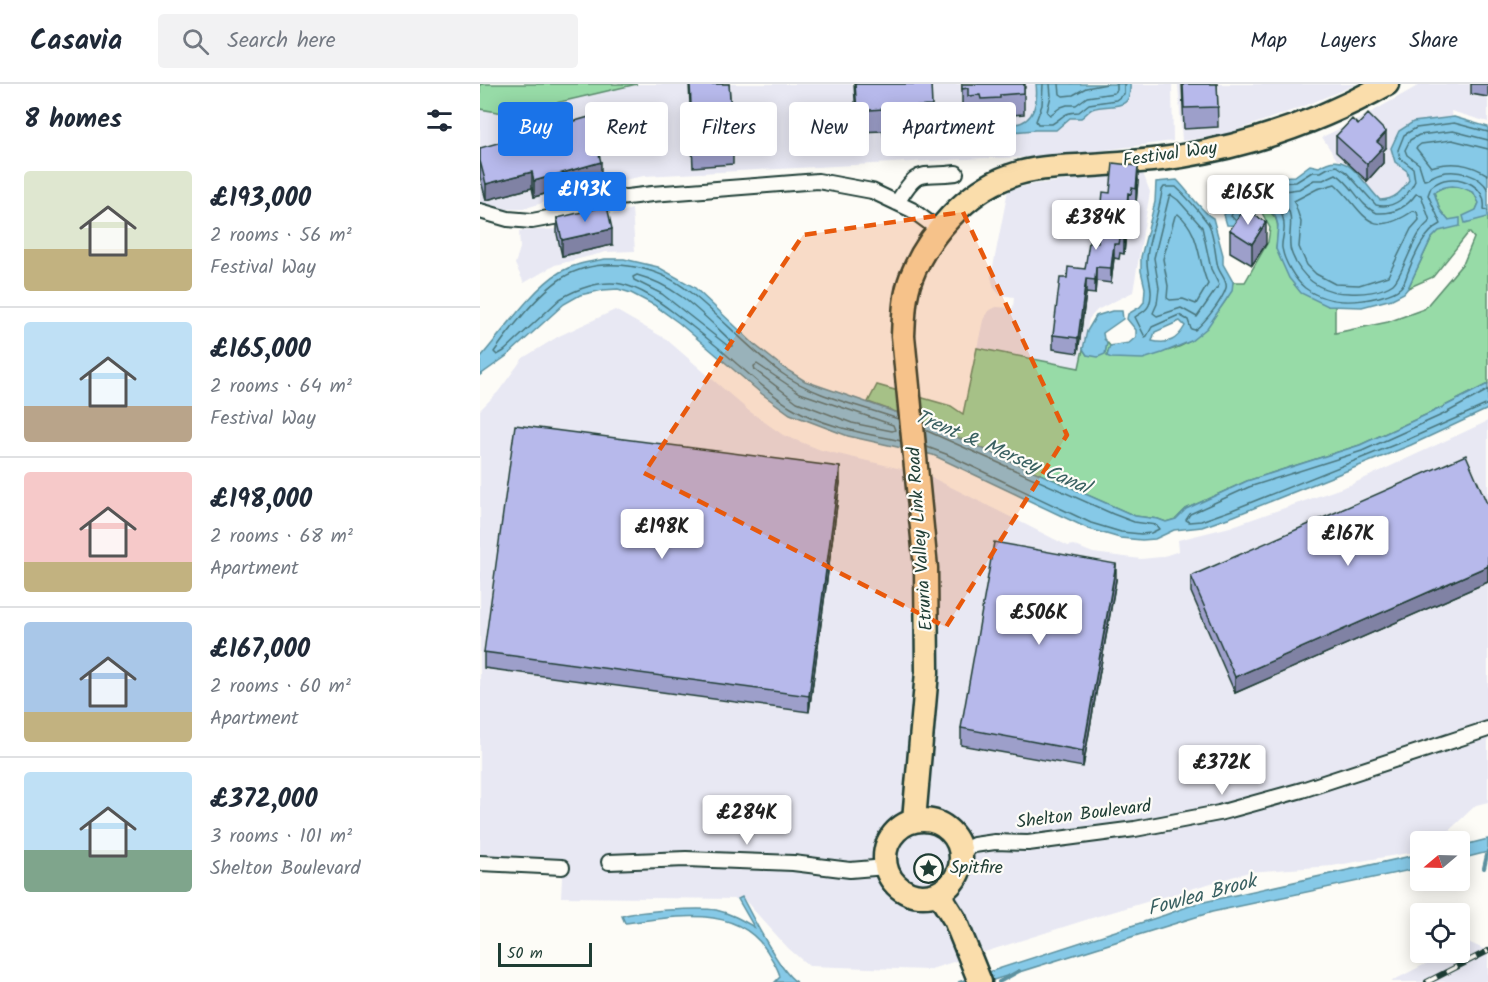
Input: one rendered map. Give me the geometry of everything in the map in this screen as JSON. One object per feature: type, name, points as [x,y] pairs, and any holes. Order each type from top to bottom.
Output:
[{"type":"main road","name":"Festival Way","points":[[939,230],[953,214],[975,196],[1010,176],[1048,168],[1157,160],[1241,143],[1278,133],[1325,116],[1387,84]]},
{"type":"main road","name":"Etruria Valley Link Road","points":[[914,820],[924,711],[928,627],[926,568],[918,476],[904,357],[906,300],[911,279],[925,250],[939,230]]},
{"type":"main road","points":[[914,820],[932,821],[949,829],[957,839],[961,851],[961,864],[957,876],[939,893],[928,896],[906,892],[897,886],[885,867],[885,855],[891,838],[903,825],[914,820]]},
{"type":"main road","points":[[939,893],[955,920],[980,982]]},
{"type":"street","points":[[897,203],[909,182],[915,177],[923,174],[956,173]]},
{"type":"street","points":[[480,211],[508,219],[532,221],[559,216],[619,198],[818,181],[872,191],[912,210],[939,230]]},
{"type":"street","name":"Shelton Boulevard","points":[[961,851],[974,845],[995,842],[1028,843],[1135,829],[1219,813],[1302,790],[1488,729]]},
{"type":"street","points":[[609,862],[686,858],[793,863],[850,870],[885,867]]},
{"type":"street","points":[[480,863],[562,867]]},
{"type":"highlighted area","points":[[963,212],[1067,435],[946,627],[644,473],[803,235]]},
{"type":"shaded area","points":[[637,84],[1172,84],[1173,141],[1053,157],[985,158],[644,176],[603,184],[523,209],[503,209],[480,202],[480,109],[498,112],[498,156],[573,156],[573,102],[560,102]]},
{"type":"shaded area","points":[[1178,84],[1357,84],[1302,107],[1223,135],[1182,141]]},
{"type":"shaded area","points":[[1421,84],[1488,84],[1488,122],[1451,111],[1452,118],[1413,122],[1400,167],[1407,171],[1409,180],[1402,192],[1389,200],[1380,200],[1369,190],[1362,179],[1341,160],[1337,160],[1322,137],[1354,122]]},
{"type":"shaded area","points":[[1143,173],[1150,192],[1133,292],[1097,310],[1089,319],[1079,368],[977,348],[983,320],[988,311],[996,307],[1013,308],[1014,297],[1000,295],[994,288],[991,277],[1008,190],[1035,184]]},
{"type":"shaded area","points":[[632,209],[635,251],[606,252],[555,265],[524,283],[515,264],[520,248],[519,231],[557,229]]},
{"type":"shaded area","points":[[615,310],[666,339],[749,411],[783,435],[821,450],[927,475],[1068,546],[1073,545],[1093,553],[1141,559],[1161,557],[1179,551],[1178,540],[1230,527],[1350,485],[1488,421],[1488,802],[1476,805],[1449,831],[1410,831],[1410,853],[1332,866],[1249,872],[1095,917],[928,970],[809,966],[788,948],[742,897],[738,899],[561,897],[563,860],[480,857],[480,410],[498,392],[523,358],[559,336]]},
{"type":"shaded area","points":[[1470,943],[1488,951],[1488,980],[1484,982],[1390,982],[1427,963],[1470,963]]},
{"type":"green space","points":[[480,84],[637,84],[560,102],[498,102],[498,112],[480,109]]},
{"type":"green space","points":[[1445,186],[1461,186],[1474,193],[1479,203],[1476,210],[1482,217],[1488,217],[1488,384],[1360,445],[1247,481],[1186,509],[1176,519],[1166,522],[1135,516],[918,420],[868,402],[877,385],[951,406],[963,414],[977,348],[1079,368],[1083,349],[1087,355],[1105,353],[1107,342],[1110,346],[1107,355],[1156,353],[1182,345],[1195,338],[1206,326],[1227,298],[1233,282],[1245,282],[1268,242],[1270,228],[1260,209],[1276,218],[1278,230],[1276,249],[1328,306],[1335,306],[1335,333],[1388,322],[1424,309],[1464,262],[1474,238],[1469,232],[1433,277],[1408,288],[1431,239],[1448,220],[1440,210],[1434,192]]},
{"type":"water","points":[[1036,84],[1130,84],[1130,93],[1124,103],[1092,109],[1081,118],[1070,118],[1056,130],[1016,132],[1016,124],[1031,115],[1036,97]]},
{"type":"water","points":[[1454,117],[1488,127],[1488,217],[1465,223],[1463,216],[1476,210],[1479,203],[1474,193],[1469,190],[1449,186],[1434,192],[1440,210],[1448,220],[1460,218],[1460,226],[1439,231],[1431,239],[1408,288],[1404,293],[1392,299],[1362,307],[1328,306],[1301,293],[1289,278],[1276,249],[1278,225],[1275,215],[1261,209],[1244,226],[1227,225],[1224,215],[1231,205],[1217,190],[1227,179],[1295,176],[1310,165],[1319,167],[1338,161],[1346,164],[1380,200],[1394,197],[1409,180],[1407,171],[1395,162],[1391,148],[1399,131],[1413,122]]},
{"type":"water","points":[[1177,180],[1213,218],[1223,255],[1223,264],[1233,282],[1232,291],[1207,328],[1191,341],[1143,359],[1111,358],[1107,356],[1110,346],[1129,343],[1136,337],[1136,330],[1127,319],[1128,314],[1144,302],[1145,288],[1141,257],[1155,202],[1156,182]],"holes":[[[1180,321],[1185,326],[1172,340],[1152,341],[1155,332]]]},
{"type":"water","points":[[605,259],[624,259],[658,267],[694,287],[755,345],[805,381],[918,420],[1135,516],[1166,522],[1176,519],[1186,509],[1247,481],[1360,445],[1488,384],[1488,409],[1411,445],[1234,516],[1202,527],[1174,530],[1155,539],[1120,538],[1089,529],[933,455],[848,436],[790,414],[762,394],[679,323],[654,305],[618,289],[580,295],[564,304],[508,355],[480,375],[480,358],[539,289],[565,269]]},
{"type":"water","points":[[1112,311],[1122,311],[1123,319],[1103,333],[1107,342],[1105,354],[1098,357],[1087,355],[1083,349],[1087,331],[1096,316]]},
{"type":"water","points":[[1488,839],[1488,852],[1470,856],[1470,844]]},
{"type":"water","points":[[1410,856],[1410,870],[1212,912],[987,982],[958,982],[1165,915],[1195,904]]},
{"type":"water","points":[[742,897],[775,957],[783,969],[797,982],[775,982],[780,977],[779,972],[757,939],[742,927],[724,920],[685,917],[625,923],[622,916],[654,911],[708,909],[726,913],[754,927],[738,899]]},
{"type":"building","points":[[690,84],[729,84],[730,102],[691,102]]},
{"type":"building","points":[[855,84],[931,84],[932,102],[881,102],[881,109],[869,110],[869,102],[856,102]]},
{"type":"building","points":[[962,84],[1024,84],[1024,93],[981,99],[980,95],[968,96],[968,88],[962,89]]},
{"type":"building","points":[[1183,84],[1217,84],[1218,107],[1184,108]]},
{"type":"building","points":[[1368,114],[1386,132],[1377,142],[1383,147],[1367,164],[1336,136],[1352,119],[1358,125]]},
{"type":"building","points":[[585,118],[585,156],[599,156],[601,162],[534,181],[532,172],[486,184],[480,161],[480,148],[498,143],[498,156],[573,156],[573,122]]},
{"type":"building","points":[[1113,163],[1138,166],[1136,189],[1132,188],[1131,194],[1128,193],[1124,239],[1120,239],[1119,244],[1114,244],[1111,268],[1096,267],[1095,280],[1086,279],[1078,338],[1053,335],[1060,278],[1067,278],[1068,267],[1085,269],[1089,242],[1098,243],[1103,192],[1110,193]]},
{"type":"building","points":[[607,206],[612,229],[562,240],[557,218]]},
{"type":"building","points":[[1244,209],[1266,222],[1252,244],[1230,230]]},
{"type":"building","points":[[515,425],[840,467],[809,696],[484,652]]},
{"type":"building","points":[[1466,455],[1488,506],[1488,566],[1235,677],[1191,576]]},
{"type":"building","points":[[994,542],[1116,564],[1083,751],[961,728]]},
{"type":"waterway","points":[[1484,868],[1488,851]]},
{"type":"waterway","name":"Fowlea Brook","points":[[999,982],[1019,971]]},
{"type":"railway","points":[[1427,982],[1488,951]]},
{"type":"place","name":"Spitfire","points":[[929,868]]},
{"type":"water label","name":"Trent & Mersey Canal","points":[[1002,453]]}]
